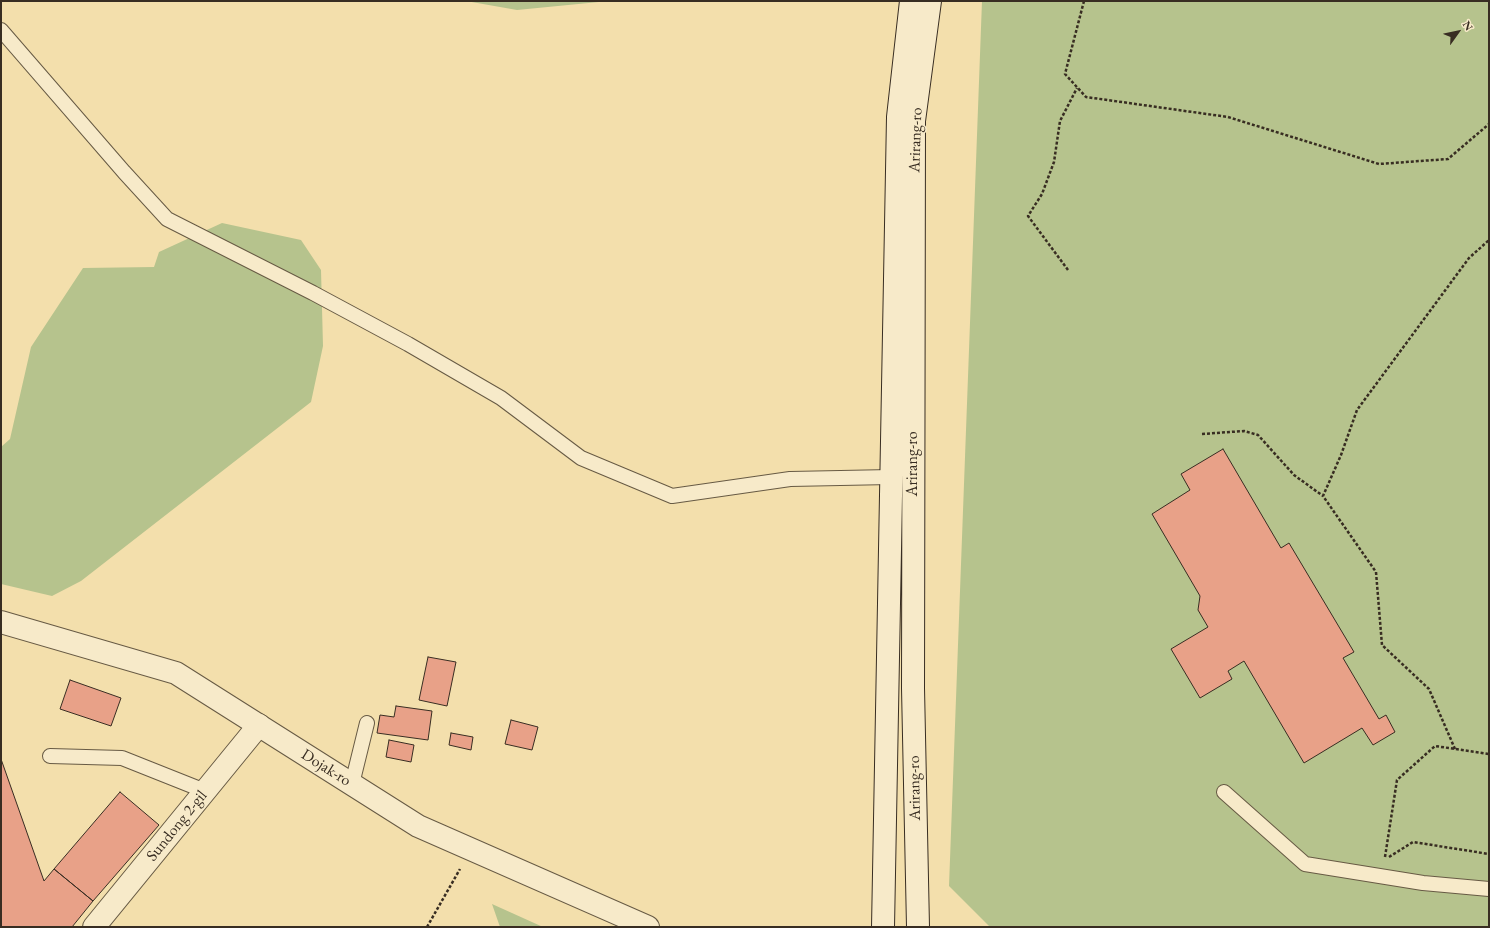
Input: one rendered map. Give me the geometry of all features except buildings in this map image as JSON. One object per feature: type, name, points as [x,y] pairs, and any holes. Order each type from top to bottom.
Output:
[{"type":"main road","name":"Arirang-ro","points":[[883,927],[898,117],[911,1]]},
{"type":"main road","name":"Arirang-ro","points":[[918,927],[913,688],[914,121],[930,1]]},
{"type":"main road","name":"Dojak-ro","points":[[1,622],[176,673],[418,826],[648,927]]},
{"type":"main road","name":"Sundong 2-gil","points":[[94,927],[259,725]]},
{"type":"lane","points":[[1,30],[167,219],[313,293],[408,344],[501,398],[581,458],[672,496],[790,479],[891,477]]},
{"type":"lane","points":[[352,784],[367,723]]},
{"type":"lane","points":[[50,756],[122,758],[205,791]]},
{"type":"lane","points":[[1224,792],[1305,864],[1423,883],[1489,889]]},
{"type":"path","points":[[1084,1],[1065,74],[1086,98],[1228,117],[1379,164],[1448,159],[1489,124]]},
{"type":"path","points":[[1068,270],[1028,216],[1042,194],[1054,162],[1060,122],[1077,88]]},
{"type":"path","points":[[1323,496],[1342,454],[1357,410],[1469,258],[1489,240]]},
{"type":"path","points":[[1202,434],[1244,431],[1258,435],[1294,475],[1323,496],[1376,572],[1382,645],[1429,689],[1455,749]]},
{"type":"path","points":[[1489,754],[1435,746],[1397,780],[1385,860],[1413,842],[1489,854]]},
{"type":"path","points":[[427,927],[472,850]]},
{"type":"green space","points":[[466,1],[609,1],[517,10]]},
{"type":"green space","points":[[982,1],[1489,1],[1489,927],[990,927],[949,886]]},
{"type":"green space","points":[[222,223],[301,240],[321,270],[323,346],[311,402],[81,581],[52,596],[1,584],[1,447],[10,439],[31,347],[83,268],[154,267],[159,252]]},
{"type":"green space","points":[[492,904],[543,927],[500,927]]}]
